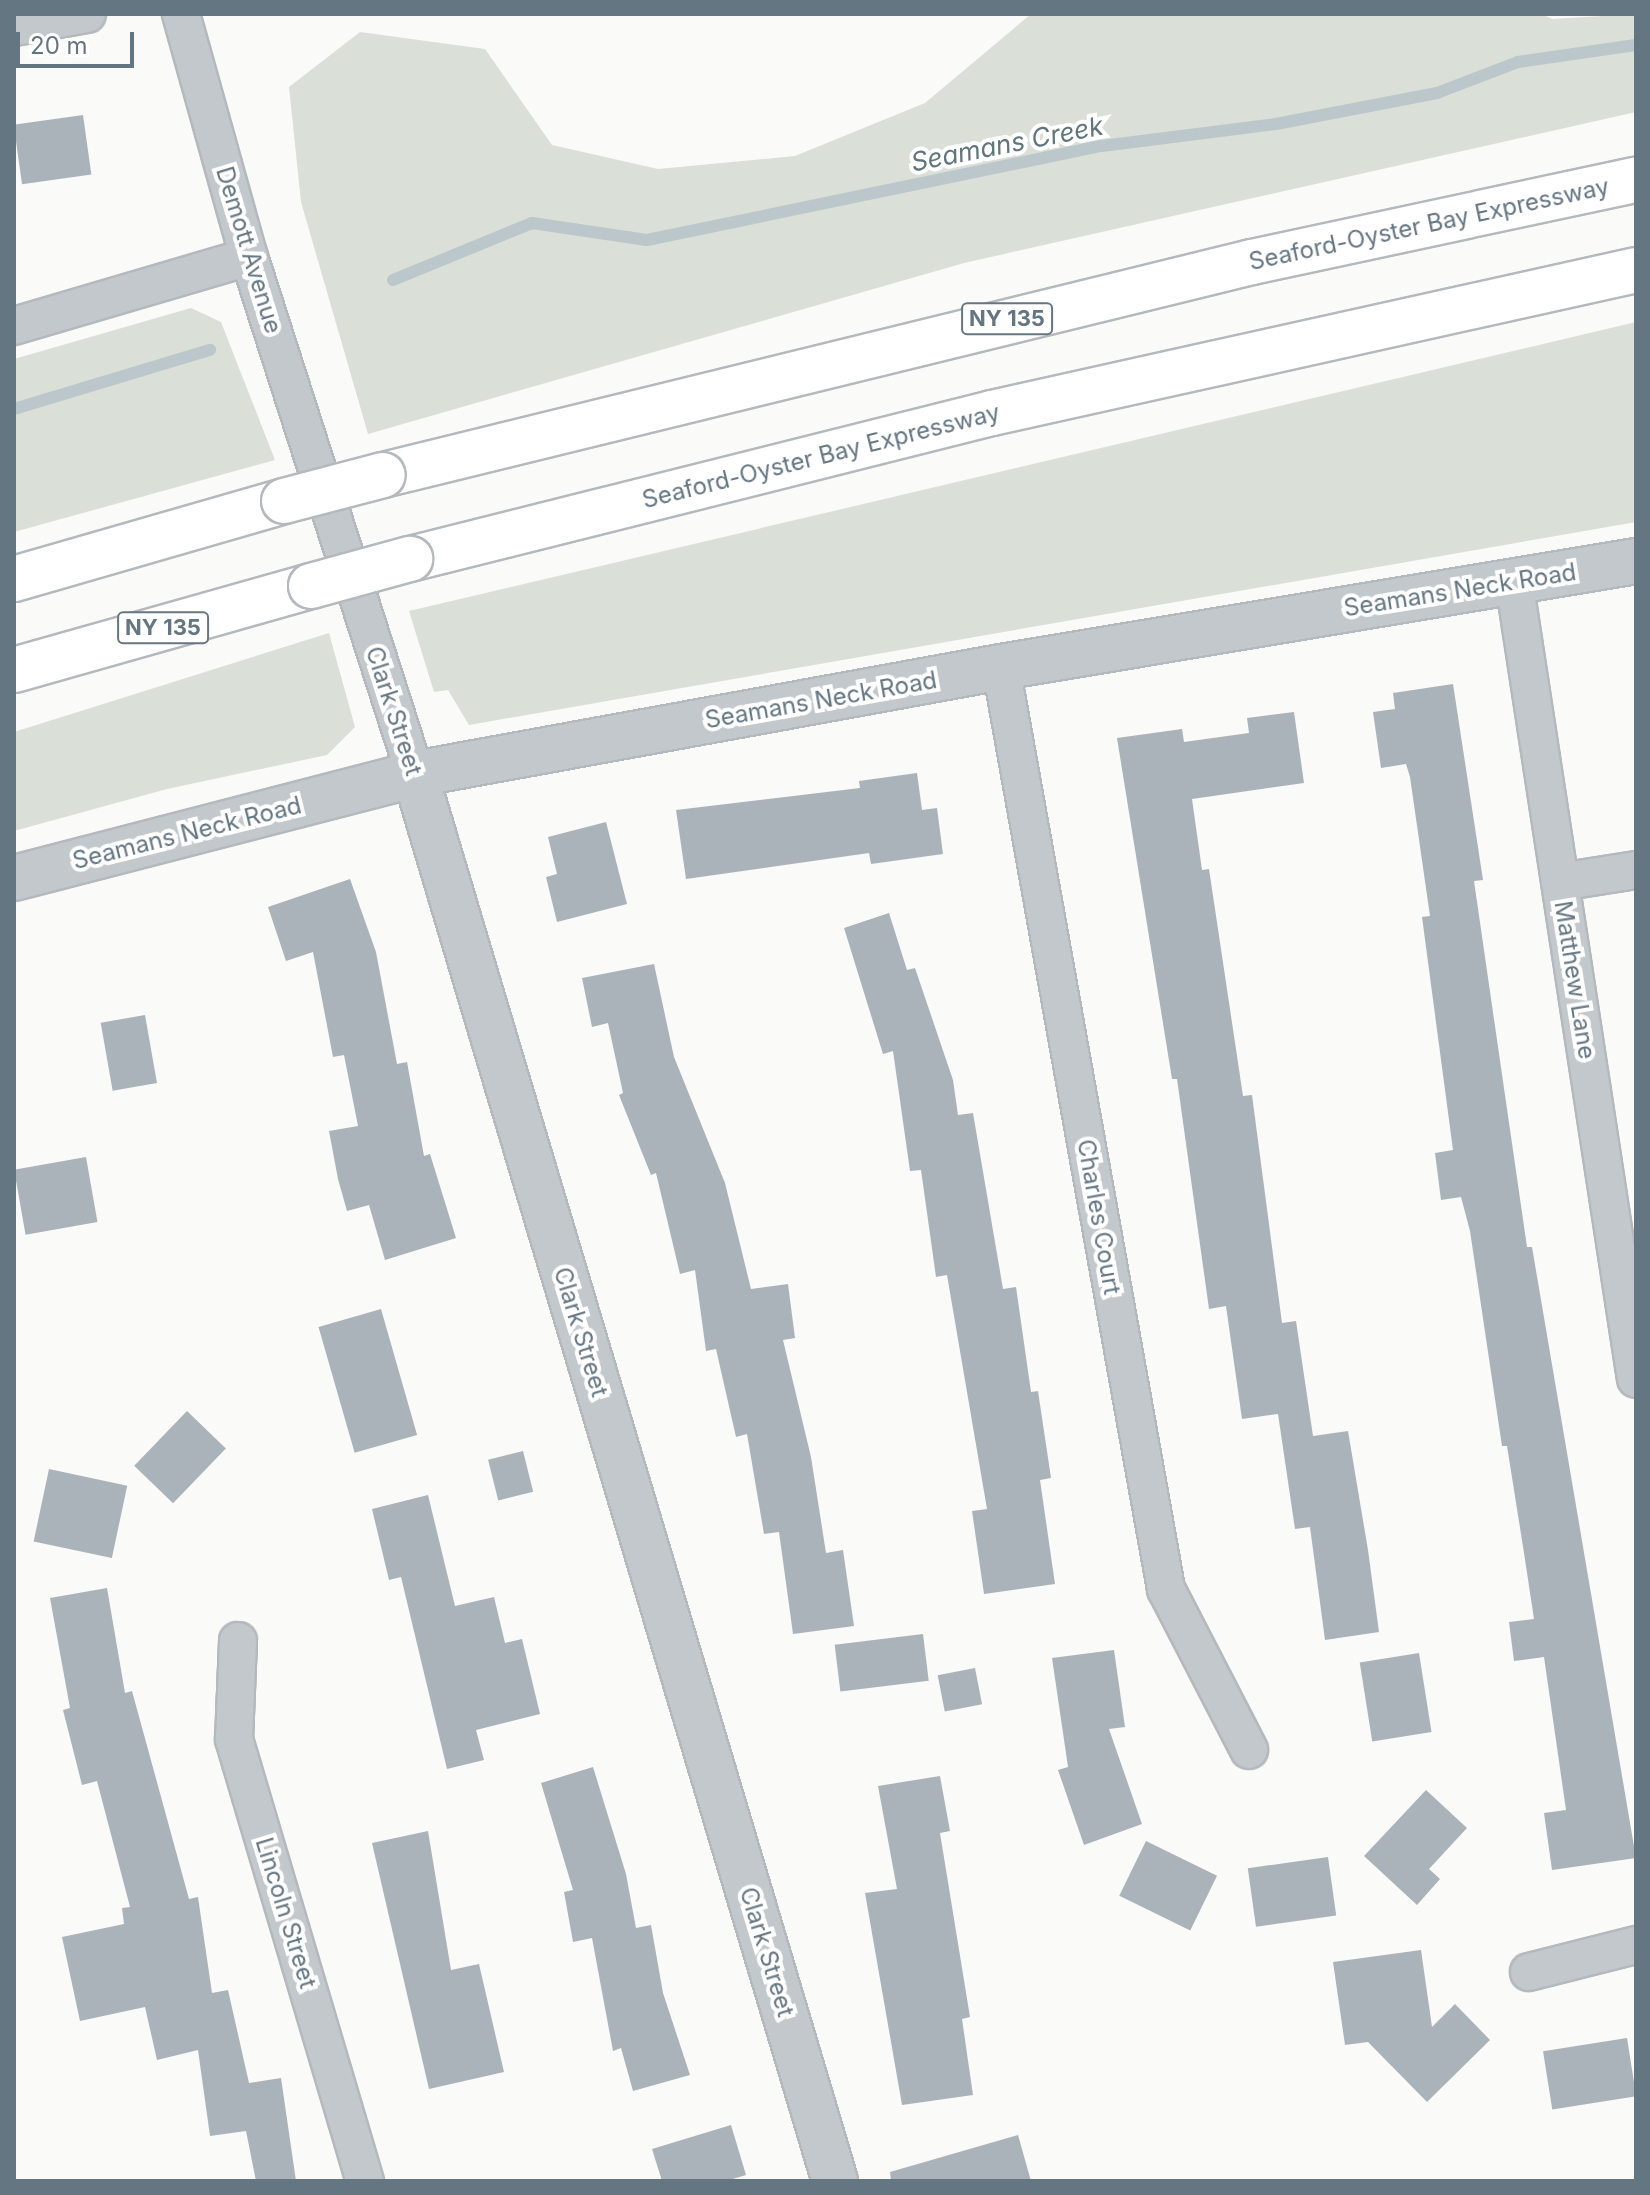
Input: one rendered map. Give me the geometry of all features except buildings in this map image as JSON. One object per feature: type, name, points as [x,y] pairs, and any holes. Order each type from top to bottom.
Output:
[{"type":"highway","name":"Seaford-Oyster Bay Expressway","points":[[14,579],[303,493],[1237,265],[1636,180]]},
{"type":"highway","name":"Seaford-Oyster Bay Expressway","points":[[14,670],[410,559],[1070,395],[1636,270]]},
{"type":"street","points":[[14,27],[87,14]]},
{"type":"street","name":"Demott Avenue","points":[[181,14],[249,257],[303,493]]},
{"type":"street","points":[[14,326],[249,257]]},
{"type":"street","name":"Clark Street","points":[[303,493],[415,774],[835,2181]]},
{"type":"street","name":"Seamans Neck Road","points":[[14,878],[415,774],[1001,667],[1636,561]]},
{"type":"street","name":"Matthew Lane","points":[[1514,581],[1636,1379]]},
{"type":"street","name":"Charles Court","points":[[1001,667],[1166,1589],[1249,1750]]},
{"type":"street","points":[[1560,882],[1636,870]]},
{"type":"street","name":"Lincoln Street","points":[[238,1641],[234,1739],[365,2181]]},
{"type":"street","points":[[1529,1972],[1636,1945]]},
{"type":"shaded area","points":[[1031,14],[1542,14],[1552,19],[1636,14],[1636,112],[964,263],[368,434],[301,202],[289,87],[360,32],[485,49],[552,145],[658,169],[795,156],[925,103]]},
{"type":"shaded area","points":[[191,308],[221,322],[275,460],[14,532],[14,359]]},
{"type":"shaded area","points":[[1636,322],[1636,522],[469,725],[448,690],[434,692],[409,611]]},
{"type":"shaded area","points":[[329,633],[355,727],[327,755],[167,789],[14,831],[14,732]]},
{"type":"waterway","name":"Seamans Creek","points":[[393,280],[532,223],[647,240],[1102,146],[1276,124],[1437,93],[1518,62],[1636,45]]},
{"type":"waterway","name":"Seamans Creek","points":[[14,409],[210,350]]}]
